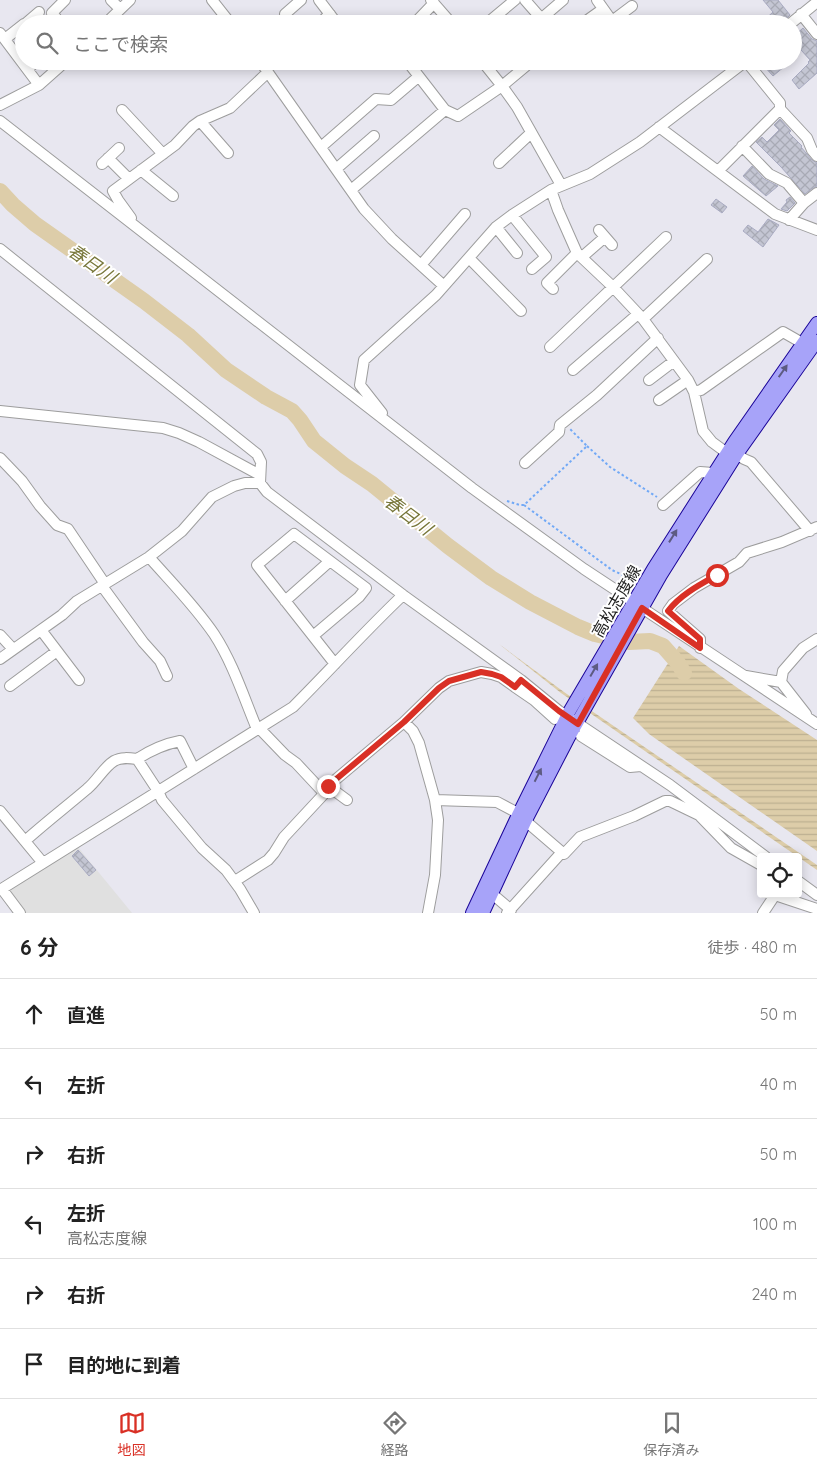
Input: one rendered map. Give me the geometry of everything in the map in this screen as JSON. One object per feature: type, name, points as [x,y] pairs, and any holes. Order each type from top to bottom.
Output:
[{"type":"main road","name":"高松志度線","points":[[637,608],[661,575],[732,453],[817,323]]},
{"type":"main road","name":"高松志度線","points":[[472,913],[522,818],[570,718],[637,608],[677,530],[713,473],[732,453],[817,341]]},
{"type":"main road","name":"高松志度線","points":[[482,913],[491,896],[522,818]]},
{"type":"street","points":[[54,15],[52,13],[65,0]]},
{"type":"street","points":[[111,0],[120,9]]},
{"type":"street","points":[[114,15],[130,0]]},
{"type":"street","points":[[212,0],[224,15]]},
{"type":"street","points":[[285,14],[301,0]]},
{"type":"street","points":[[318,0],[330,15]]},
{"type":"street","points":[[497,15],[515,0]]},
{"type":"street","points":[[525,0],[536,15]]},
{"type":"street","points":[[548,15],[564,0]]},
{"type":"street","points":[[597,0],[608,15]]},
{"type":"street","points":[[421,15],[432,2],[444,15]]},
{"type":"street","points":[[816,2],[802,14],[817,34]]},
{"type":"street","points":[[621,15],[632,6]]},
{"type":"street","points":[[595,15],[603,9]]},
{"type":"street","points":[[35,15],[39,12]]},
{"type":"street","points":[[15,29],[2,36],[15,53]]},
{"type":"street","points":[[28,70],[39,85]]},
{"type":"street","points":[[10,129],[0,106],[39,85],[56,70]]},
{"type":"street","points":[[265,70],[364,209],[392,239],[444,286]]},
{"type":"street","points":[[413,70],[445,110],[458,116],[502,86],[521,70]]},
{"type":"street","points":[[489,70],[517,107],[561,185]]},
{"type":"street","points":[[393,426],[360,385],[364,360],[436,295],[496,227],[551,190],[590,174],[640,142],[734,70]]},
{"type":"street","points":[[753,70],[780,103],[780,109],[807,138],[817,156]]},
{"type":"street","points":[[139,229],[113,191],[175,145],[200,121],[230,108],[267,73]]},
{"type":"street","points":[[321,147],[376,99],[391,100],[418,77]]},
{"type":"street","points":[[718,171],[780,109]]},
{"type":"street","points":[[122,110],[162,154]]},
{"type":"street","points":[[351,190],[445,110]]},
{"type":"street","points":[[0,121],[526,528],[637,608],[814,722]]},
{"type":"street","points":[[200,121],[228,153]]},
{"type":"street","points":[[659,127],[775,214],[817,230]]},
{"type":"street","points":[[499,163],[531,133]]},
{"type":"street","points":[[336,169],[374,136]]},
{"type":"street","points":[[742,146],[769,174],[787,183],[804,203]]},
{"type":"street","points":[[119,148],[105,161],[128,179]]},
{"type":"street","points":[[142,170],[173,196]]},
{"type":"street","points":[[551,190],[579,255],[640,316],[688,380],[694,392],[703,431],[712,442],[751,462],[813,529],[782,542],[747,553],[739,562],[694,588],[673,604],[668,611],[700,639],[700,648]]},
{"type":"street","points":[[789,220],[804,203],[817,193]]},
{"type":"street","points":[[421,266],[465,214]]},
{"type":"street","points":[[512,215],[546,257],[532,269]]},
{"type":"street","points":[[496,227],[517,252]]},
{"type":"street","points":[[553,289],[547,284],[579,255],[605,237]]},
{"type":"street","points":[[550,347],[666,237]]},
{"type":"street","points":[[0,249],[254,450],[260,457],[260,479],[267,492],[518,683],[641,766],[701,812],[760,853]]},
{"type":"street","points":[[469,258],[502,285],[520,310]]},
{"type":"street","points":[[573,370],[707,259]]},
{"type":"street","points":[[694,392],[701,390],[783,332],[797,340]]},
{"type":"street","points":[[525,463],[559,432],[560,425],[563,422],[597,395],[658,338]]},
{"type":"street","points":[[649,380],[674,361]]},
{"type":"street","points":[[659,400],[688,380]]},
{"type":"street","points":[[0,411],[162,428],[200,442],[260,479]]},
{"type":"street","points":[[0,458],[22,480],[40,506],[57,525],[68,529],[143,642],[160,661],[166,676]]},
{"type":"street","points":[[664,504],[700,472],[713,473]]},
{"type":"street","points":[[0,659],[62,615],[77,601],[149,557],[182,531],[212,497],[234,486],[260,479]]},
{"type":"street","points":[[313,636],[359,597],[366,588],[294,534],[257,565],[335,664]]},
{"type":"street","points":[[149,557],[193,607],[214,635],[237,679],[258,729],[285,755],[326,789],[347,800]]},
{"type":"street","points":[[285,601],[330,561]]},
{"type":"street","points":[[20,913],[1,890],[293,707],[402,595]]},
{"type":"street","points":[[41,630],[79,680]]},
{"type":"street","points":[[0,635],[13,649]]},
{"type":"street","points":[[781,682],[783,671],[803,648],[817,639]]},
{"type":"street","points":[[10,686],[57,652]]},
{"type":"street","points":[[235,881],[268,860],[284,837],[326,789],[449,681],[481,672],[518,683]]},
{"type":"street","points":[[741,674],[781,682],[814,722]]},
{"type":"street","points":[[404,722],[413,732],[419,743],[435,800],[438,820],[436,866],[428,913]]},
{"type":"street","points":[[581,736],[630,767],[641,766]]},
{"type":"street","points":[[137,759],[153,749],[180,741],[194,768]]},
{"type":"street","points":[[25,841],[57,812],[89,788],[113,762],[128,757],[137,759],[162,800],[202,848],[235,881],[253,913]]},
{"type":"street","points":[[435,800],[497,802],[514,811],[562,852]]},
{"type":"street","points":[[491,896],[498,898],[509,911],[562,852],[564,854],[580,837],[670,801],[701,812],[731,848],[757,862]]},
{"type":"street","points":[[0,811],[43,863]]},
{"type":"street","points":[[802,884],[817,895]]},
{"type":"street","points":[[763,913],[775,895],[817,909]]},
{"type":"path","points":[[563,422],[610,467],[664,504]]},
{"type":"path","points":[[524,505],[587,446]]},
{"type":"path","points":[[503,499],[524,505],[612,570],[627,577]]},
{"type":"shaded area","points":[[499,644],[564,692],[799,853],[792,853],[561,693]]},
{"type":"shaded area","points":[[679,646],[739,689],[817,740],[817,851],[649,734],[633,718]]},
{"type":"shaded area","points":[[77,846],[132,913],[24,913],[7,890]]},
{"type":"shaded area","points":[[802,855],[817,865],[817,870],[802,860]]},
{"type":"building","points":[[763,0],[778,0],[790,15],[770,15],[773,12]]},
{"type":"building","points":[[802,29],[812,39],[817,41],[817,73],[799,89],[792,80],[810,60],[802,51]]},
{"type":"building","points":[[768,70],[780,70],[773,76]]},
{"type":"building","points":[[780,119],[791,131],[789,133],[812,160],[817,163],[817,186],[805,194],[756,142],[762,137],[767,142],[779,130],[774,125]]},
{"type":"building","points":[[752,166],[764,179],[778,186],[766,196],[743,176]]},
{"type":"building","points":[[790,197],[795,203],[787,211],[781,209],[787,202],[786,200]]},
{"type":"building","points":[[716,199],[727,207],[722,213],[711,205]]},
{"type":"building","points":[[768,219],[779,225],[763,247],[743,231],[748,225],[758,232]]},
{"type":"building","points":[[78,850],[96,870],[89,876],[72,856]]},
{"type":"waterway","name":"春日川","points":[[0,191],[35,224],[144,301],[188,335],[226,370],[266,397],[292,411],[314,441],[491,578],[530,602],[595,634],[629,642],[650,641],[663,646],[684,673]]},
{"type":"route","points":[[328,786],[404,722],[439,688],[449,681],[481,672],[501,677],[515,687],[521,680],[578,724],[642,608],[700,648],[700,639],[668,611],[673,604],[694,588],[717,575]]}]
